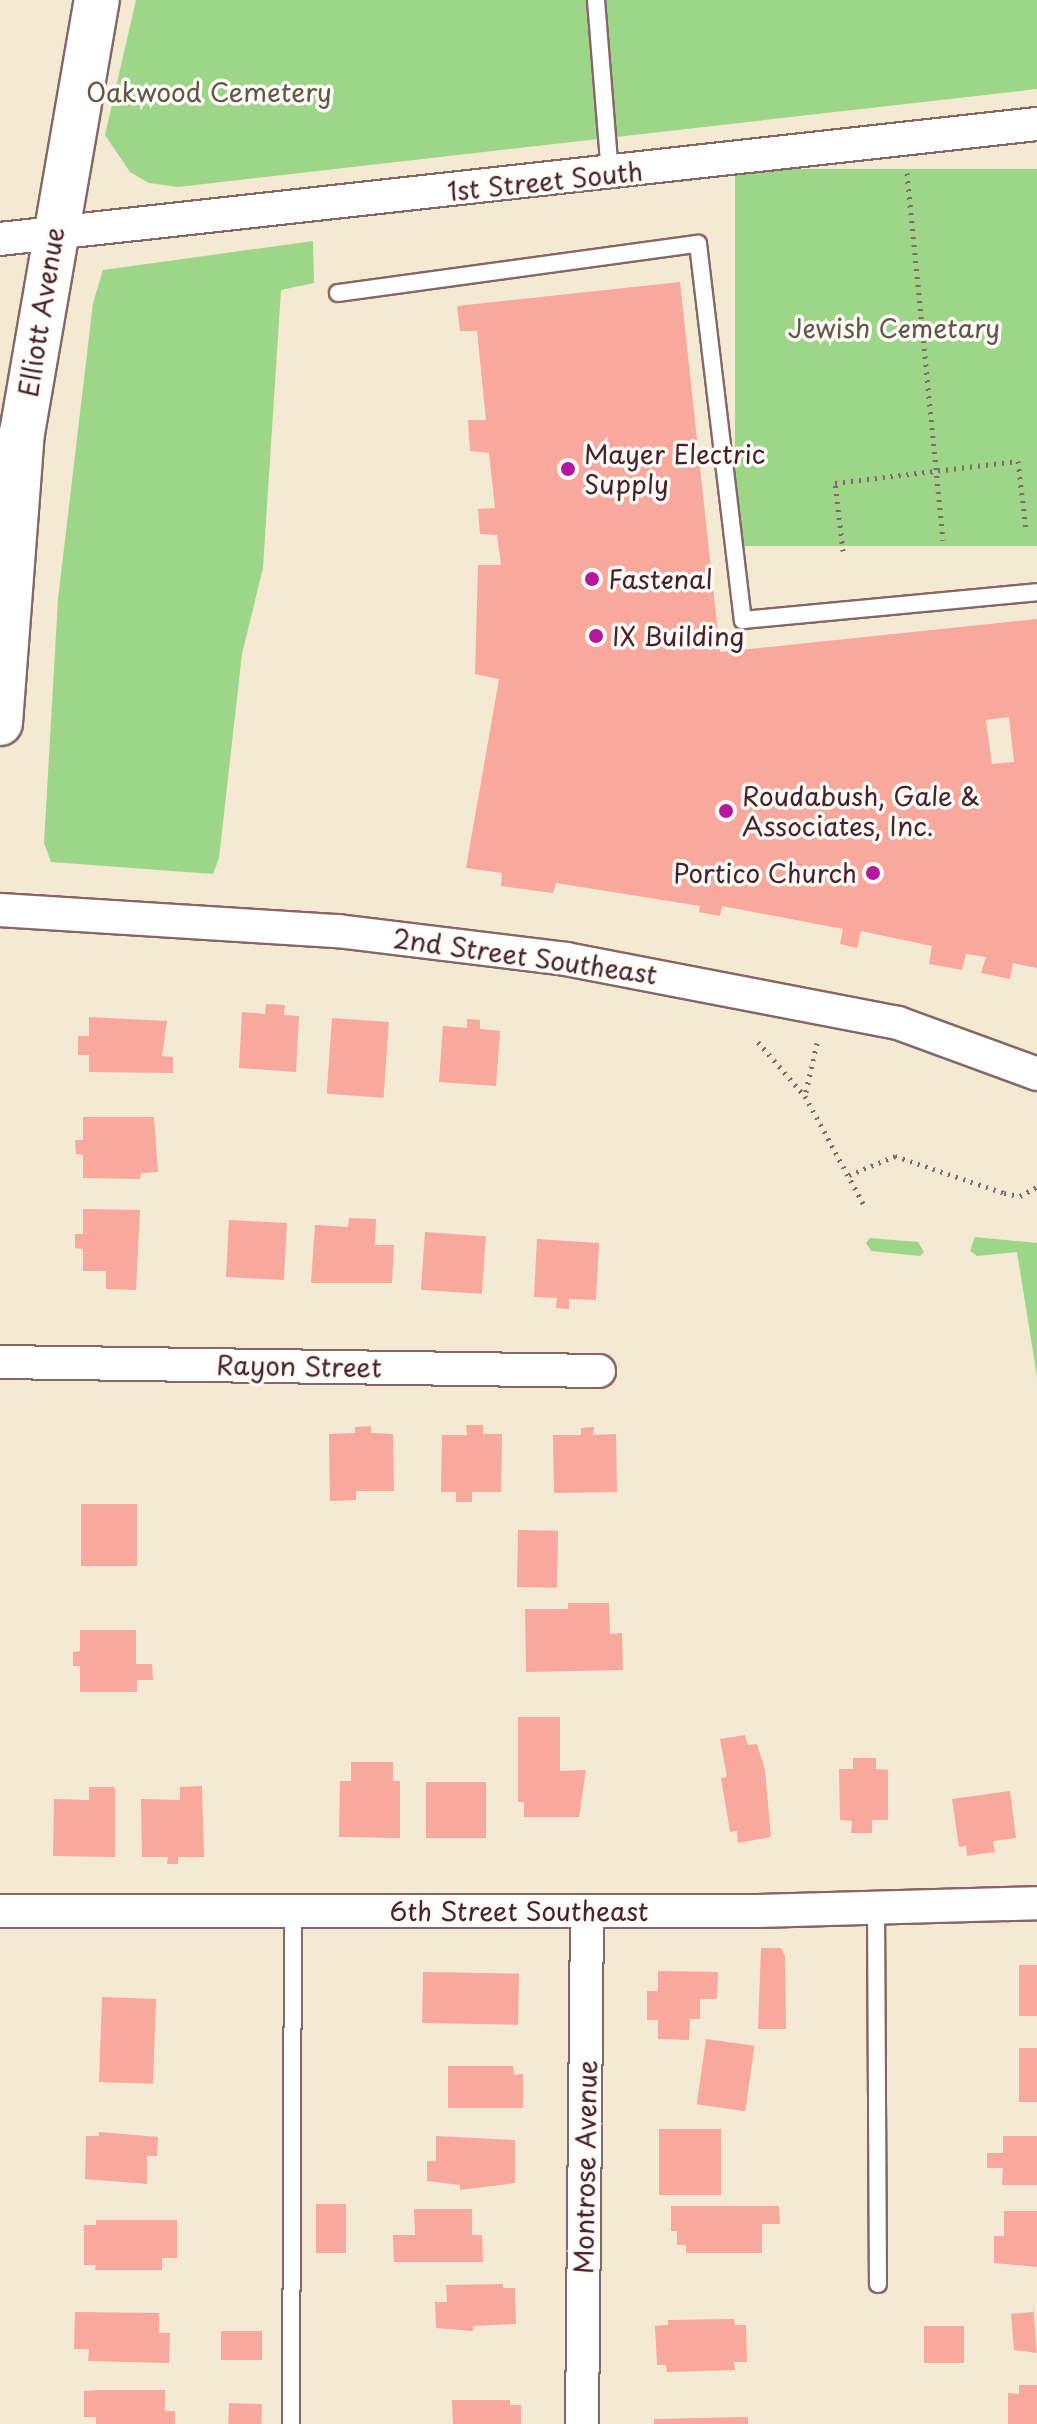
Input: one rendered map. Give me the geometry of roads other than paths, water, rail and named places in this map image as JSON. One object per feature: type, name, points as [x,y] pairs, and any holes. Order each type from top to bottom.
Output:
[{"type":"street","name":"Elliott Avenue","points":[[0,723],[22,433],[53,233],[97,0]]},
{"type":"street","name":"1st Street South","points":[[0,239],[610,174],[1037,124]]},
{"type":"street","name":"2nd Street Southeast","points":[[0,910],[338,931],[566,959],[898,1023],[1037,1074]]},
{"type":"street","name":"Rayon Street","points":[[0,1362],[599,1371]]},
{"type":"street","name":"6th Street Southeast","points":[[0,1911],[587,1911],[1037,1903]]},
{"type":"street","name":"Montrose Avenue","points":[[582,2424],[587,1911]]},
{"type":"lane","points":[[596,0],[610,174]]},
{"type":"lane","points":[[338,293],[698,244],[743,620],[1037,592]]},
{"type":"lane","points":[[876,1908],[878,2284]]},
{"type":"lane","points":[[291,2424],[293,1913]]},
{"type":"place","name":"Mayer Electric Supply","points":[[568,469]]},
{"type":"place","name":"Fastenal","points":[[592,579]]},
{"type":"place","name":"IX Building","points":[[596,636]]},
{"type":"place","name":"Roudabush, Gale & Associates, Inc.","points":[[726,811]]},
{"type":"place","name":"Portico Church","points":[[873,873]]},
{"type":"park label","name":"Oakwood Cemetery","points":[[209,92]]},
{"type":"park label","name":"Jewish Cemetary","points":[[894,328]]}]
